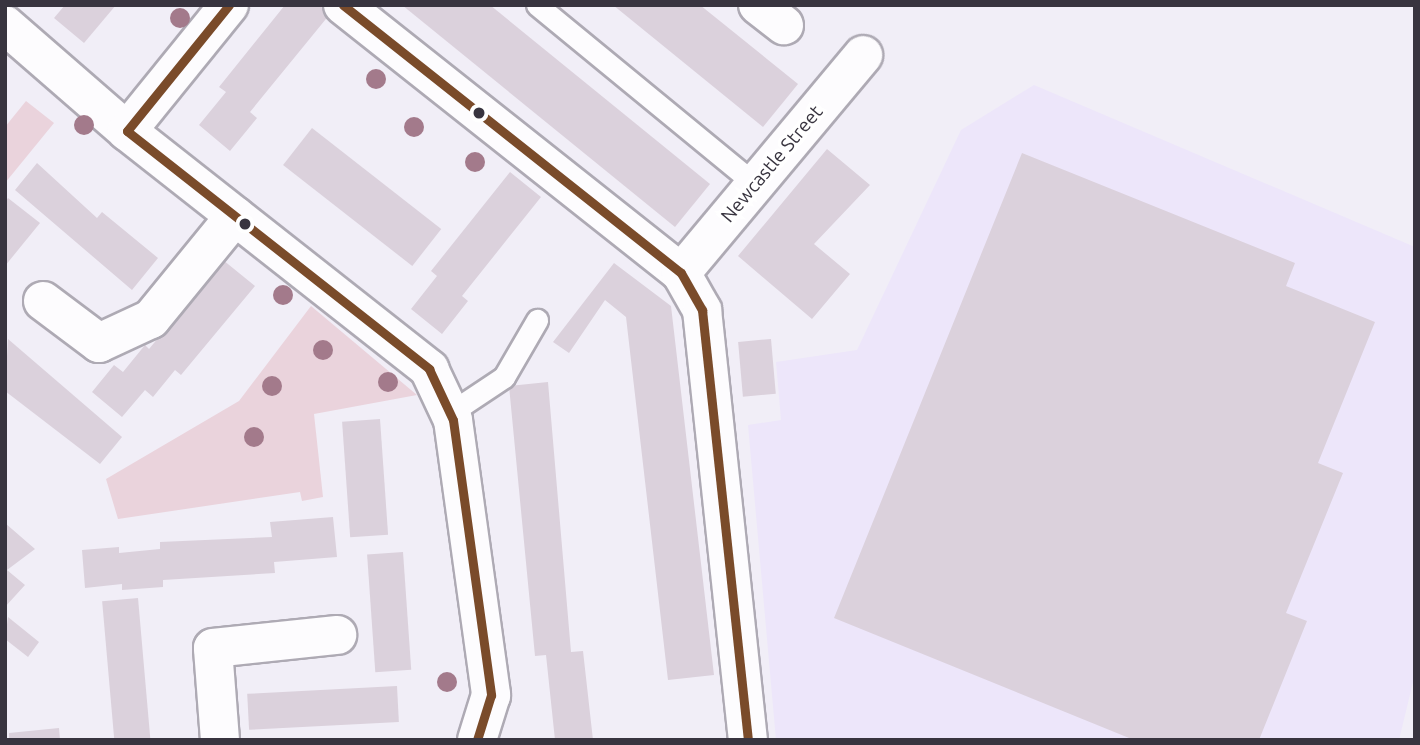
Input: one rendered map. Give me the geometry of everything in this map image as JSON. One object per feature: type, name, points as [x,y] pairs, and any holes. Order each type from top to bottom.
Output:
[{"type":"street","points":[[127,131],[229,5]]},
{"type":"street","points":[[343,5],[681,273],[702,310],[747,740]]},
{"type":"street","points":[[5,26],[127,131],[429,369],[450,413],[491,695],[477,740]]},
{"type":"street","name":"Newcastle Street","points":[[681,273],[863,55]]},
{"type":"street","points":[[43,301],[99,344],[150,319],[235,216]]},
{"type":"street","points":[[219,740],[213,648],[337,635]]},
{"type":"lane","points":[[537,5],[755,184]]},
{"type":"lane","points":[[450,413],[504,377],[537,320]]},
{"type":"shaded area","points":[[1034,85],[1415,247],[1415,674],[1399,740],[776,740],[748,425],[781,420],[776,362],[857,350],[961,130]]},
{"type":"shaded area","points":[[26,101],[54,123],[5,183],[5,127]]},
{"type":"shaded area","points":[[311,306],[417,395],[314,414],[323,497],[302,501],[300,492],[118,519],[106,479],[239,401]]},
{"type":"building","points":[[65,5],[116,5],[84,43],[54,18]]},
{"type":"building","points":[[285,5],[319,5],[330,14],[250,112],[257,118],[230,151],[199,125],[226,92],[219,87]]},
{"type":"building","points":[[402,5],[490,5],[710,184],[675,227]]},
{"type":"building","points":[[613,5],[700,5],[798,84],[763,127]]},
{"type":"building","points":[[312,128],[441,229],[412,266],[283,165]]},
{"type":"building","points":[[827,149],[870,185],[814,244],[850,274],[812,319],[738,256]]},
{"type":"building","points":[[1022,153],[1295,263],[1286,286],[1375,322],[1318,463],[1343,473],[1286,613],[1307,621],[1259,740],[1134,740],[834,618]]},
{"type":"building","points":[[37,163],[97,218],[102,212],[158,258],[132,290],[15,190]]},
{"type":"building","points":[[510,172],[541,197],[462,296],[468,301],[442,334],[411,309],[437,276],[431,271]]},
{"type":"building","points":[[8,198],[40,223],[5,266],[5,202]]},
{"type":"building","points":[[223,260],[255,286],[181,375],[175,370],[153,397],[145,390],[122,417],[92,392],[114,365],[123,372],[145,345],[149,349]]},
{"type":"building","points":[[614,263],[671,306],[714,675],[668,680],[626,317],[605,300],[569,353],[553,342]]},
{"type":"building","points":[[8,339],[122,437],[100,464],[5,391]]},
{"type":"building","points":[[771,339],[776,394],[743,397],[738,342]]},
{"type":"building","points":[[548,382],[571,652],[583,651],[593,740],[555,740],[546,655],[535,656],[509,386]]},
{"type":"building","points":[[380,419],[388,535],[350,537],[342,422]]},
{"type":"building","points":[[333,517],[337,557],[274,562],[275,573],[163,580],[163,587],[122,590],[122,584],[85,588],[82,550],[119,547],[119,553],[160,549],[160,542],[272,537],[270,522]]},
{"type":"building","points":[[5,523],[35,549],[7,570],[25,585],[5,607]]},
{"type":"building","points":[[403,552],[411,670],[375,672],[367,555]]},
{"type":"building","points":[[138,598],[150,740],[114,740],[102,601]]},
{"type":"building","points":[[8,617],[39,642],[28,657],[5,639]]},
{"type":"building","points":[[397,686],[399,722],[249,730],[247,694]]},
{"type":"building","points":[[59,728],[60,740],[9,740],[9,733]]},
{"type":"transit line","points":[[229,5],[127,131],[429,369],[453,420],[491,695],[477,740]]},
{"type":"transit line","points":[[343,5],[681,273],[702,310],[748,740]]}]
